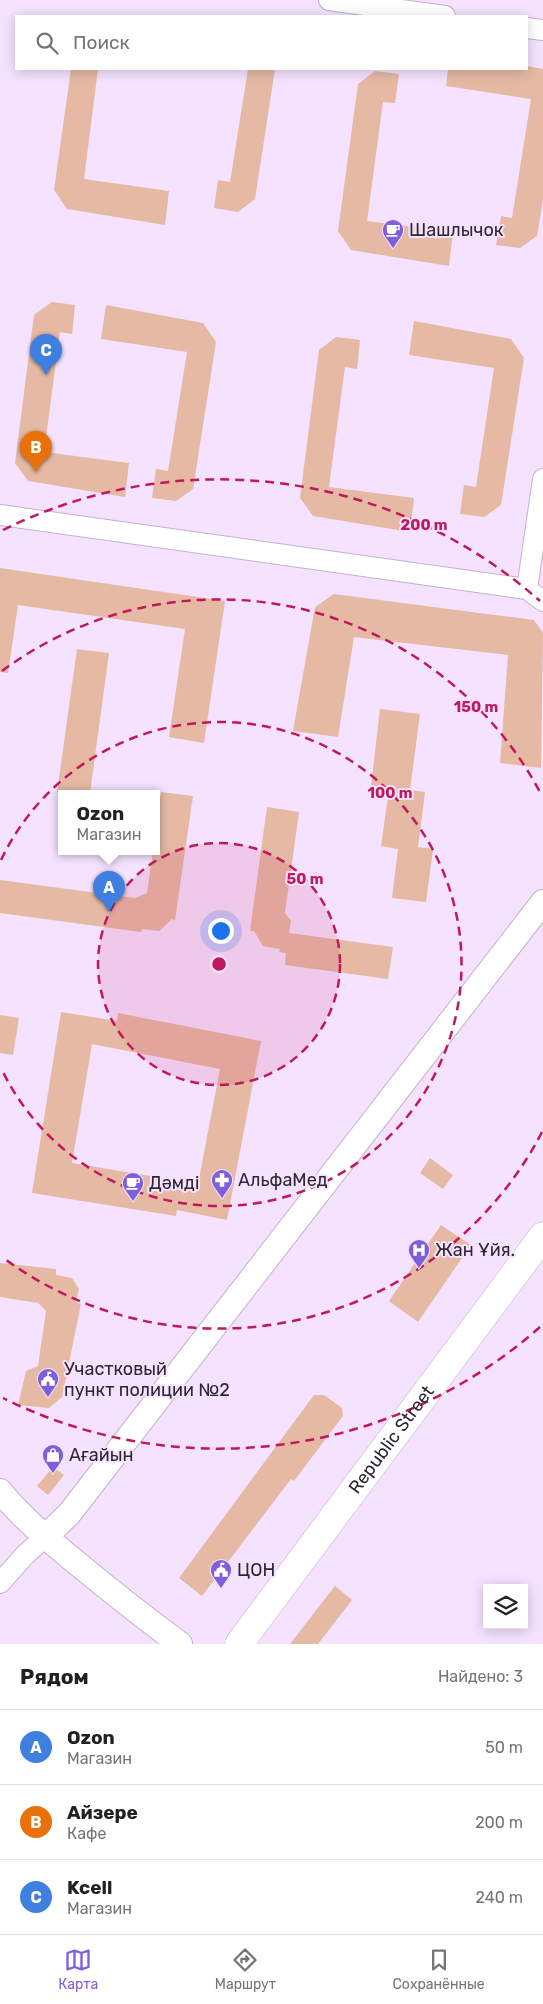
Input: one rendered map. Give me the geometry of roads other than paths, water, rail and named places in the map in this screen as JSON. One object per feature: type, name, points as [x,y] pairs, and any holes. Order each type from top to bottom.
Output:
[{"type":"main road","name":"Republic Street","points":[[239,1644],[543,1236]]},
{"type":"street","points":[[329,0],[438,15]]},
{"type":"street","points":[[528,28],[543,30]]},
{"type":"street","points":[[0,515],[535,595],[543,479]]},
{"type":"street","points":[[0,1582],[25,1555],[69,1514],[543,902]]},
{"type":"street","points":[[0,1491],[16,1512],[45,1537],[133,1609],[180,1644]]},
{"type":"place","name":"Шашлычок","points":[[393,249]]},
{"type":"place","name":"Kcell","points":[[46,375]]},
{"type":"place","name":"Айзере","points":[[36,472]]},
{"type":"place","name":"Ozon","points":[[109,912]]},
{"type":"place","name":"АльфаМед","points":[[222,1199]]},
{"type":"place","name":"Дәмді","points":[[133,1202]]},
{"type":"place","name":"Жан Ұйя.","points":[[419,1269]]},
{"type":"place","name":"Участковый пункт полиции №2","points":[[48,1398]]},
{"type":"place","name":"Ағайын","points":[[53,1474]]},
{"type":"place","name":"ЦОН","points":[[221,1589]]}]
